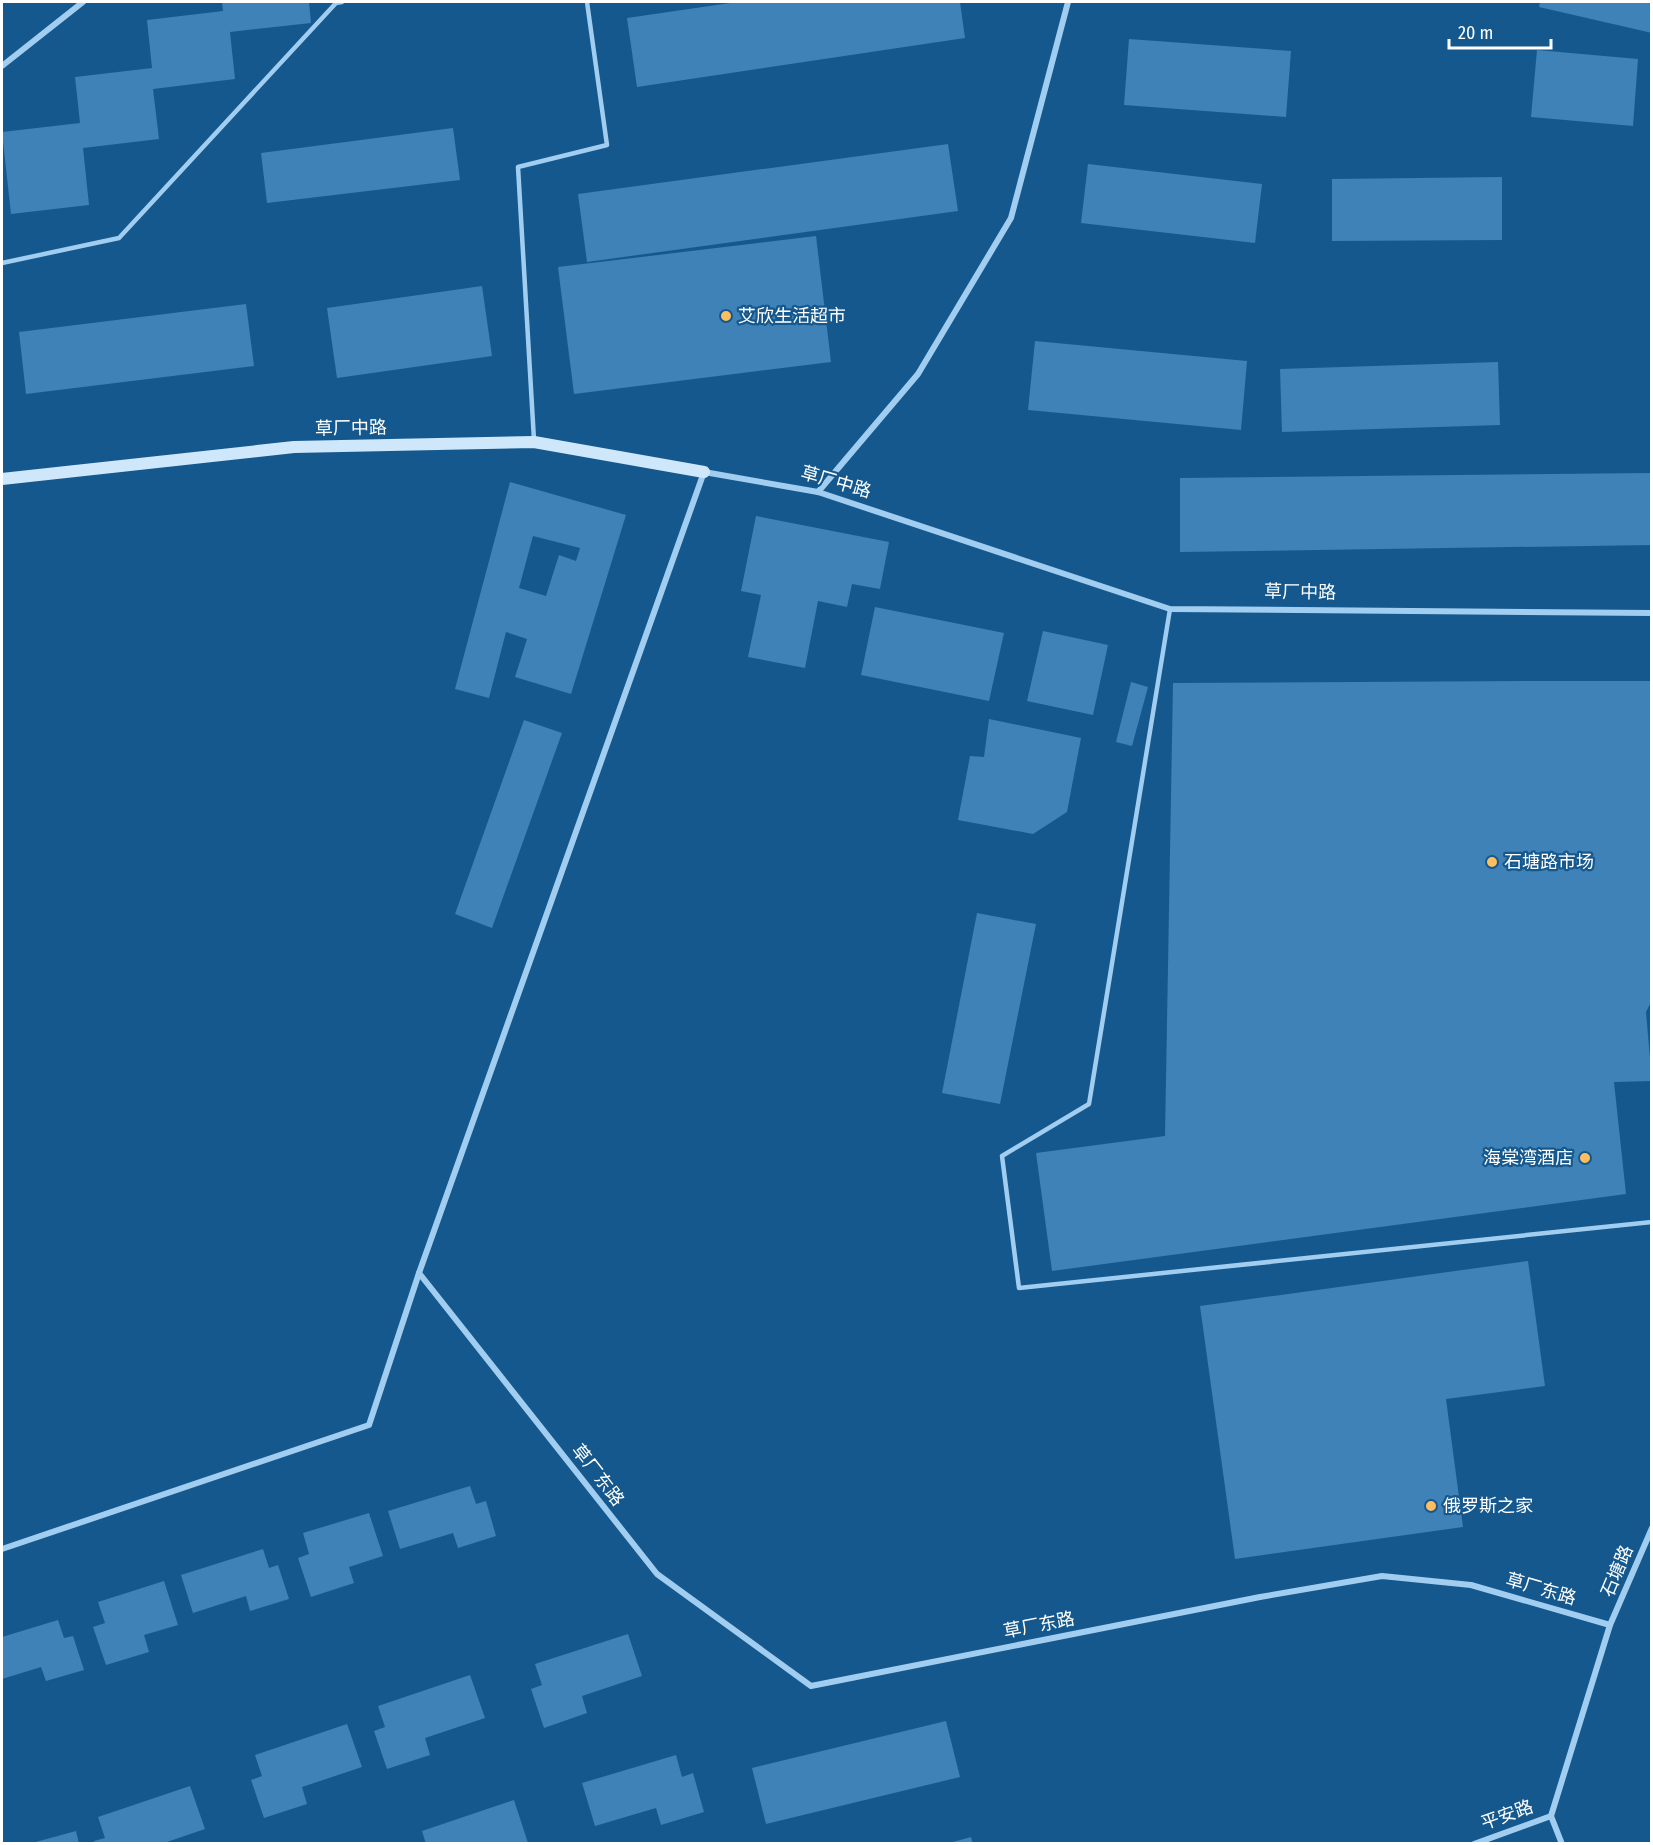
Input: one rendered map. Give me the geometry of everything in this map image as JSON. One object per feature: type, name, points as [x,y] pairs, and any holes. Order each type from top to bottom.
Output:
[{"type":"street","points":[[2,66],[83,2]]},
{"type":"street","points":[[818,492],[918,374],[1011,218],[1068,2]]},
{"type":"street","name":"草厂中路","points":[[2,479],[294,447],[534,442],[818,492],[1170,609],[1652,613]]},
{"type":"street","points":[[2,1549],[369,1425],[419,1273],[704,471]]},
{"type":"street","name":"草厂东路","points":[[419,1273],[657,1574],[811,1686],[1260,1597],[1383,1576],[1471,1585],[1610,1625]]},
{"type":"street","name":"石塘路","points":[[1610,1625],[1652,1528]]},
{"type":"street","points":[[1562,1844],[1551,1815],[1610,1625]]},
{"type":"street","name":"平安路","points":[[1474,1844],[1551,1815]]},
{"type":"lane","points":[[2,263],[118,238],[336,3],[342,2]]},
{"type":"lane","points":[[534,442],[518,167],[607,145],[587,2]]},
{"type":"lane","points":[[1170,609],[1089,1104],[1002,1156],[1019,1288],[1652,1222]]},
{"type":"building","points":[[222,2],[309,2],[311,23],[230,32],[235,79],[153,89],[159,139],[83,148],[89,205],[11,214],[2,132],[80,123],[75,77],[152,68],[147,20],[223,11]]},
{"type":"building","points":[[737,2],[960,2],[965,38],[637,87],[627,18]]},
{"type":"building","points":[[1540,2],[1652,2],[1652,33],[1539,7]]},
{"type":"building","points":[[1129,39],[1291,51],[1286,117],[1124,105]]},
{"type":"building","points":[[1537,50],[1638,59],[1633,126],[1531,117]]},
{"type":"building","points":[[453,128],[460,180],[267,203],[261,153]]},
{"type":"building","points":[[948,144],[958,211],[587,262],[578,194]]},
{"type":"building","points":[[1088,164],[1262,184],[1255,243],[1081,223]]},
{"type":"building","points":[[1502,177],[1502,240],[1332,241],[1332,179]]},
{"type":"building","points":[[816,236],[831,362],[574,394],[558,267]]},
{"type":"building","points":[[482,286],[492,356],[337,378],[327,308]]},
{"type":"building","points":[[246,304],[254,366],[26,394],[19,332]]},
{"type":"building","points":[[1035,341],[1247,361],[1241,430],[1028,410]]},
{"type":"building","points":[[1498,362],[1500,425],[1282,432],[1280,369]]},
{"type":"building","points":[[1652,473],[1652,545],[1180,552],[1180,478]]},
{"type":"building","points":[[510,482],[626,515],[571,694],[515,677],[527,639],[506,632],[489,698],[455,689]],"holes":[[[533,536],[580,548],[576,561],[559,555],[546,596],[519,588]]]},
{"type":"building","points":[[756,516],[889,542],[880,589],[852,584],[847,607],[818,601],[805,668],[748,657],[761,595],[741,591]]},
{"type":"building","points":[[875,607],[1004,633],[989,701],[861,675]]},
{"type":"building","points":[[1043,631],[1108,645],[1093,715],[1027,701]]},
{"type":"building","points":[[1652,681],[1652,1000],[1646,1012],[1652,1081],[1614,1082],[1626,1194],[1052,1271],[1036,1153],[1165,1136],[1173,683]]},
{"type":"building","points":[[1131,682],[1148,687],[1132,746],[1116,742]]},
{"type":"building","points":[[989,719],[1081,738],[1067,812],[1033,834],[958,820],[970,756],[984,757]]},
{"type":"building","points":[[524,720],[562,733],[492,928],[455,914]]},
{"type":"building","points":[[977,913],[1036,924],[1000,1104],[942,1093]]},
{"type":"building","points":[[1528,1261],[1545,1386],[1446,1399],[1463,1527],[1235,1559],[1200,1306]]},
{"type":"building","points":[[470,1486],[476,1504],[486,1501],[496,1536],[458,1548],[453,1533],[400,1549],[388,1511]]},
{"type":"building","points":[[369,1513],[383,1556],[349,1567],[354,1583],[311,1597],[298,1558],[309,1554],[303,1533]]},
{"type":"building","points":[[263,1549],[269,1568],[278,1565],[289,1599],[250,1611],[246,1596],[193,1613],[181,1575]]},
{"type":"building","points":[[164,1581],[178,1625],[144,1635],[149,1652],[106,1665],[93,1627],[105,1623],[98,1602]]},
{"type":"building","points":[[58,1620],[64,1638],[73,1636],[84,1670],[46,1681],[41,1667],[2,1679],[2,1637]]},
{"type":"building","points":[[628,1634],[642,1676],[582,1696],[587,1713],[544,1728],[531,1689],[542,1685],[535,1664]]},
{"type":"building","points":[[470,1675],[485,1718],[425,1738],[430,1755],[387,1769],[374,1731],[385,1727],[378,1706]]},
{"type":"building","points":[[946,1721],[960,1777],[766,1824],[752,1768]]},
{"type":"building","points":[[347,1724],[362,1767],[302,1787],[307,1804],[264,1818],[251,1780],[262,1776],[255,1755]]},
{"type":"building","points":[[676,1755],[682,1777],[693,1773],[704,1812],[661,1825],[656,1808],[595,1826],[582,1783]]},
{"type":"building","points":[[190,1786],[205,1829],[161,1844],[95,1844],[94,1841],[105,1838],[98,1817]]},
{"type":"building","points":[[514,1800],[528,1843],[426,1844],[422,1831]]},
{"type":"building","points":[[76,1831],[79,1844],[32,1844],[32,1843]]},
{"type":"building","points":[[971,1837],[973,1844],[949,1844],[949,1843]]},
{"type":"place","name":"艾欣生活超市","points":[[726,316]]},
{"type":"place","name":"石塘路市场","points":[[1492,862]]},
{"type":"place","name":"海棠湾酒店","points":[[1585,1158]]},
{"type":"place","name":"俄罗斯之家","points":[[1431,1506]]}]
